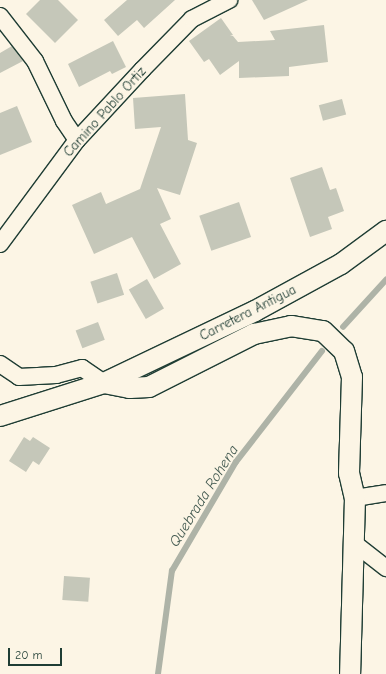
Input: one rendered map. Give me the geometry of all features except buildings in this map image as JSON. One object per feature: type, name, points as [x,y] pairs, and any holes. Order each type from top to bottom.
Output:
[{"type":"street","name":"Camino Pablo Ortiz","points":[[0,244],[77,140],[192,18],[229,0]]},
{"type":"street","points":[[0,16],[35,61],[64,121],[77,140]]},
{"type":"street","name":"Carretera Antigua","points":[[0,416],[104,383],[255,311],[341,264],[386,231]]},
{"type":"street","points":[[0,364],[19,377],[56,375],[82,368],[104,383],[130,388],[149,387],[254,334],[291,326],[324,331],[344,351],[352,377],[350,473],[355,498],[350,674]]},
{"type":"street","points":[[355,498],[386,492]]},
{"type":"street","points":[[354,543],[386,568]]},
{"type":"waterway","name":"Quebrada Rohena","points":[[343,327],[386,280]]},
{"type":"waterway","name":"Quebrada Rohena","points":[[158,674],[172,571],[236,462],[322,351]]}]
